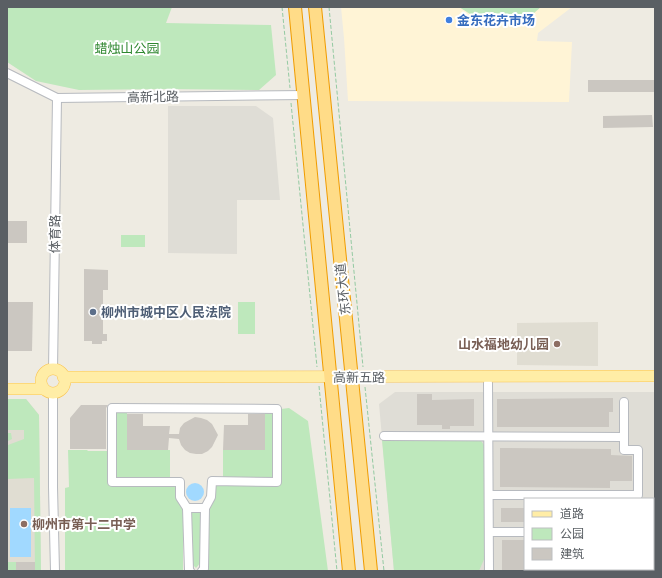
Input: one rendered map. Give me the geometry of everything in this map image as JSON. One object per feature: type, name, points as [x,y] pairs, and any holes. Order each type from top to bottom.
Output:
[{"type":"highway","name":"东环大道","points":[[296,7],[305,96],[325,380],[349,571]]},
{"type":"highway","name":"东环大道","points":[[315,7],[371,571]]},
{"type":"main road","points":[[7,382],[60,391],[64,380],[59,371],[53,370],[44,373],[46,388]]},
{"type":"main road","name":"高新五路","points":[[64,380],[364,380],[655,376]]},
{"type":"main road","name":"高新五路","points":[[364,380],[488,383],[655,383]]},
{"type":"main road","points":[[7,389],[46,388]]},
{"type":"street","name":"高新北路","points":[[7,73],[57,98],[305,96]]},
{"type":"street","name":"体育路","points":[[53,370],[57,98]]},
{"type":"street","points":[[488,383],[489,571]]},
{"type":"street","points":[[46,388],[53,487],[55,571]]},
{"type":"street","points":[[489,495],[624,497],[638,495],[638,450],[624,450],[624,402]]},
{"type":"street","points":[[190,571],[187,508],[180,497],[180,482],[112,482],[112,408],[277,409],[277,482],[212,481],[211,498],[205,508],[204,569],[202,571]]},
{"type":"street","points":[[384,436],[624,437]]},
{"type":"street","points":[[187,508],[205,508]]},
{"type":"street","points":[[489,532],[524,532]]},
{"type":"street","points":[[629,570],[648,571]]},
{"type":"path","points":[[282,7],[290,95],[325,380],[337,571]]},
{"type":"path","points":[[329,7],[364,380],[384,571]]},
{"type":"shaded area","points":[[341,7],[572,7],[538,33],[537,41],[572,42],[569,102],[348,101]]},
{"type":"shaded area","points":[[168,106],[256,106],[273,118],[280,200],[237,200],[237,254],[168,253]]},
{"type":"shaded area","name":"山水福地幼儿园","points":[[598,322],[598,366],[517,365],[517,323]]},
{"type":"shaded area","points":[[395,392],[655,392],[655,571],[394,571],[379,404]]},
{"type":"shaded area","name":"柳州市第十二中学","points":[[7,399],[26,399],[39,415],[41,571],[7,571]]},
{"type":"green space","name":"蜡烛山公园","points":[[7,7],[172,7],[166,23],[271,25],[276,75],[259,90],[79,90],[36,81],[7,62]]},
{"type":"green space","points":[[459,7],[541,7],[527,19],[470,14]]},
{"type":"green space","points":[[121,235],[145,235],[145,247],[121,247]]},
{"type":"green space","points":[[238,302],[255,302],[255,334],[238,334]]},
{"type":"green space","points":[[7,399],[26,399],[39,415],[41,571],[35,571],[34,478],[7,479],[7,433],[11,433],[12,439],[8,441],[8,445],[24,439],[24,430],[7,430]]},
{"type":"green space","points":[[112,408],[127,408],[127,450],[170,450],[170,482],[180,482],[183,506],[183,571],[65,571],[65,488],[69,487],[68,450],[108,451]]},
{"type":"green space","points":[[289,408],[308,421],[328,571],[208,571],[207,507],[212,481],[223,481],[223,450],[265,450],[265,411]]},
{"type":"green space","points":[[382,440],[481,441],[484,445],[485,557],[479,571],[394,571]]},
{"type":"green space","points":[[187,508],[205,508],[201,562],[196,568],[192,564]]},
{"type":"green space","points":[[7,562],[16,562],[16,571],[7,571]]},
{"type":"water","points":[[195,483],[201,486],[204,492],[201,498],[195,501],[189,498],[186,492],[189,486]]},
{"type":"water","points":[[10,508],[31,508],[31,557],[10,557]]},
{"type":"building","points":[[588,80],[655,80],[655,92],[588,92]]},
{"type":"building","points":[[652,115],[653,127],[603,128],[603,116]]},
{"type":"building","points":[[7,221],[27,221],[27,243],[7,243]]},
{"type":"building","name":"柳州市城中区人民法院","points":[[84,269],[108,270],[108,290],[103,290],[103,334],[107,334],[107,341],[102,341],[102,344],[92,344],[92,341],[84,341]]},
{"type":"building","points":[[7,302],[33,302],[32,351],[7,351]]},
{"type":"building","points":[[417,394],[432,394],[432,400],[474,399],[474,426],[450,426],[450,429],[442,429],[442,425],[417,425]]},
{"type":"building","points":[[613,398],[613,412],[609,412],[609,427],[497,427],[497,399]]},
{"type":"building","points":[[81,405],[108,405],[106,408],[106,449],[70,449],[70,418]]},
{"type":"building","points":[[127,414],[143,414],[143,426],[170,426],[169,434],[179,434],[180,428],[184,423],[195,417],[201,418],[212,424],[218,435],[212,447],[202,454],[190,453],[181,445],[179,439],[169,438],[168,450],[127,450]]},
{"type":"building","points":[[248,414],[265,414],[265,450],[223,450],[224,425],[248,425]]},
{"type":"building","points":[[500,448],[611,449],[611,455],[632,456],[632,481],[610,481],[610,488],[500,487]]},
{"type":"building","points":[[501,508],[524,508],[524,522],[501,522]]},
{"type":"building","points":[[502,540],[524,540],[525,571],[502,571]]},
{"type":"building","points":[[16,562],[35,562],[35,571],[16,571]]},
{"type":"place","name":"金东花卉市场","points":[[449,20]]},
{"type":"place","name":"柳州市城中区人民法院","points":[[93,312]]},
{"type":"place","name":"山水福地幼儿园","points":[[557,344]]},
{"type":"place","name":"柳州市第十二中学","points":[[24,524]]}]
